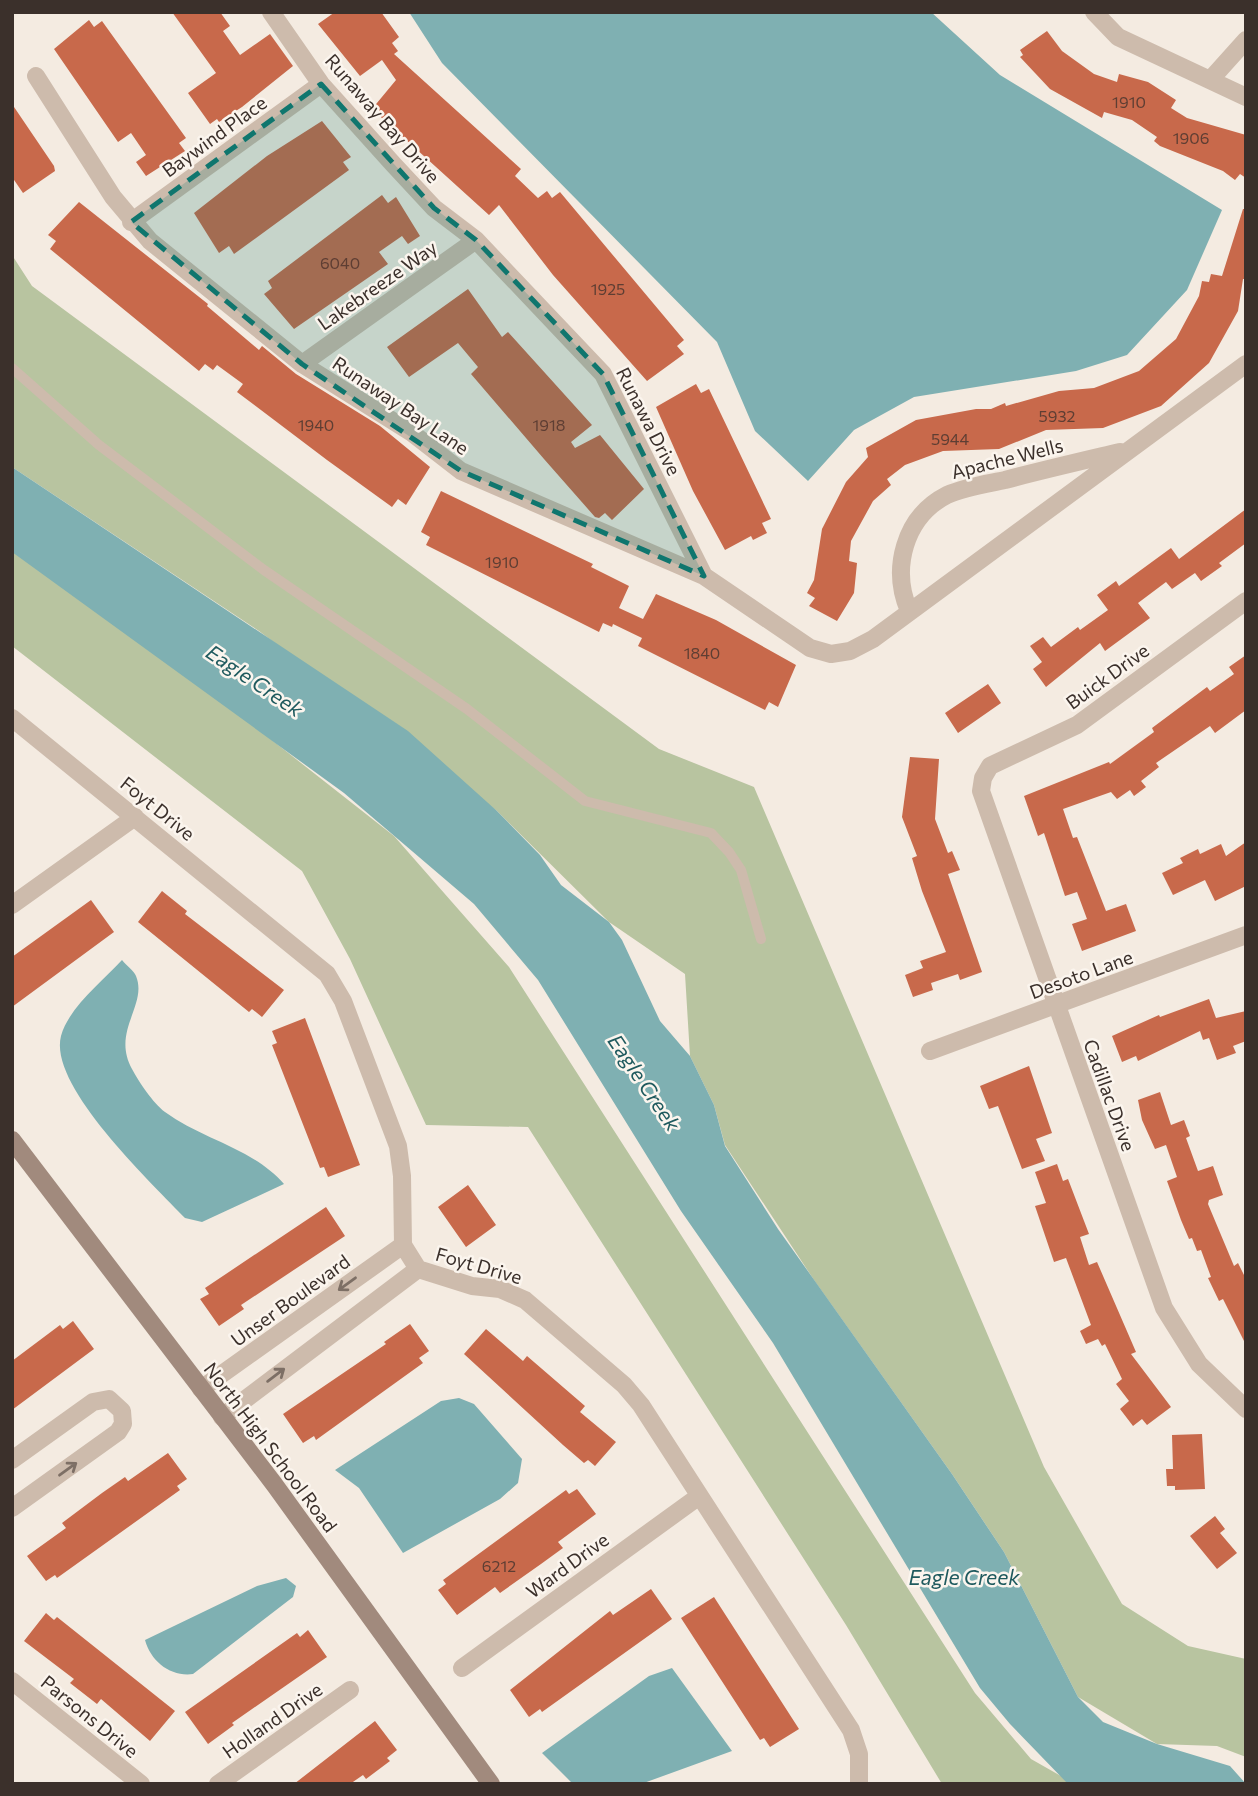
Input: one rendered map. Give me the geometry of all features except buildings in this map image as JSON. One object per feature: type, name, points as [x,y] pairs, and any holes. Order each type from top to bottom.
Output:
[{"type":"street","name":"Runaway Bay Drive","points":[[271,12],[321,84],[434,208],[476,240]]},
{"type":"street","points":[[1094,12],[1118,37],[1246,97]]},
{"type":"street","points":[[1211,79],[1246,40]]},
{"type":"street","name":"Runaway Bay Lane","points":[[36,76],[131,222],[302,363],[412,433],[461,471],[704,576],[788,636],[810,648],[831,654]]},
{"type":"street","name":"Baywind Place","points":[[131,222],[321,84]]},
{"type":"street","name":"Lakebreeze Way","points":[[302,363],[476,240]]},
{"type":"street","name":"Runawa Drive","points":[[476,240],[603,374],[704,576]]},
{"type":"street","name":"Apache Wells","points":[[831,654],[862,646],[1246,364]]},
{"type":"street","name":"Apache Wells","points":[[909,611],[901,588],[902,555],[914,524],[931,506],[961,490],[1127,450]]},
{"type":"street","name":"Buick Drive","points":[[986,772],[1002,758],[1077,725],[1246,601]]},
{"type":"street","name":"Foyt Drive","points":[[12,718],[315,962],[331,980],[398,1146],[402,1175],[403,1245],[418,1269],[472,1286],[500,1289],[525,1300],[633,1394],[851,1730],[859,1754],[859,1784]]},
{"type":"street","name":"Cadillac Drive","points":[[986,772],[981,797],[1164,1308],[1199,1364],[1246,1409]]},
{"type":"street","points":[[12,905],[135,817]]},
{"type":"street","name":"Desoto Lane","points":[[930,1051],[1246,935]]},
{"type":"street","name":"North High School Road","points":[[12,1140],[274,1484],[491,1784]]},
{"type":"street","name":"Unser Boulevard","points":[[201,1389],[403,1245]]},
{"type":"street","points":[[222,1416],[418,1269]]},
{"type":"street","points":[[12,1460],[100,1399],[109,1399],[118,1404],[123,1414],[123,1424],[118,1432],[12,1508]]},
{"type":"street","name":"Ward Drive","points":[[462,1668],[698,1497]]},
{"type":"street","name":"Parsons Drive","points":[[12,1681],[141,1784]]},
{"type":"street","name":"Holland Drive","points":[[218,1784],[351,1690]]},
{"type":"lane","points":[[12,368],[99,445],[264,570],[467,709],[585,801],[711,834],[729,852],[741,870],[761,939]]},
{"type":"highlighted area","points":[[321,84],[434,208],[476,240],[603,374],[704,576],[461,471],[302,364],[131,222]]},
{"type":"green space","points":[[12,255],[32,286],[659,749],[754,787],[1044,1467],[1122,1604],[1188,1646],[1246,1659],[1246,1757],[1217,1746],[1157,1744],[1078,1697],[1004,1552],[814,1280],[725,1145],[714,1105],[690,1056],[685,974],[609,922],[497,811],[259,631],[12,467]]},
{"type":"green space","points":[[12,536],[394,836],[509,967],[975,1693],[1031,1759],[1075,1784],[942,1784],[846,1625],[528,1127],[426,1125],[350,959],[302,871],[12,646]]},
{"type":"water","points":[[409,12],[931,12],[1000,75],[1222,210],[1187,290],[1127,355],[1076,371],[914,397],[854,430],[808,481],[755,431],[717,342],[442,63]]},
{"type":"water","name":"Eagle Creek","points":[[12,467],[408,731],[497,811],[540,855],[561,885],[609,922],[622,940],[660,1021],[690,1056],[714,1105],[725,1146],[778,1229],[952,1474],[1004,1552],[1078,1697],[1103,1722],[1157,1744],[1230,1766],[1246,1784],[1068,1784],[1010,1724],[980,1688],[773,1343],[681,1211],[538,980],[474,904],[344,793],[12,552]]},
{"type":"water","points":[[122,960],[135,974],[138,987],[125,1043],[127,1055],[132,1069],[147,1092],[165,1112],[258,1162],[284,1184],[202,1222],[185,1218],[128,1158],[86,1106],[70,1081],[61,1057],[61,1036],[71,1015],[87,995]]},
{"type":"water","points":[[459,1398],[474,1404],[522,1459],[518,1483],[500,1499],[403,1553],[359,1488],[335,1470],[441,1401]]},
{"type":"water","points":[[286,1578],[296,1586],[293,1597],[193,1674],[177,1673],[163,1666],[148,1648],[145,1640],[257,1586]]},
{"type":"water","points":[[672,1668],[732,1751],[641,1784],[573,1784],[542,1753],[649,1676]]}]
